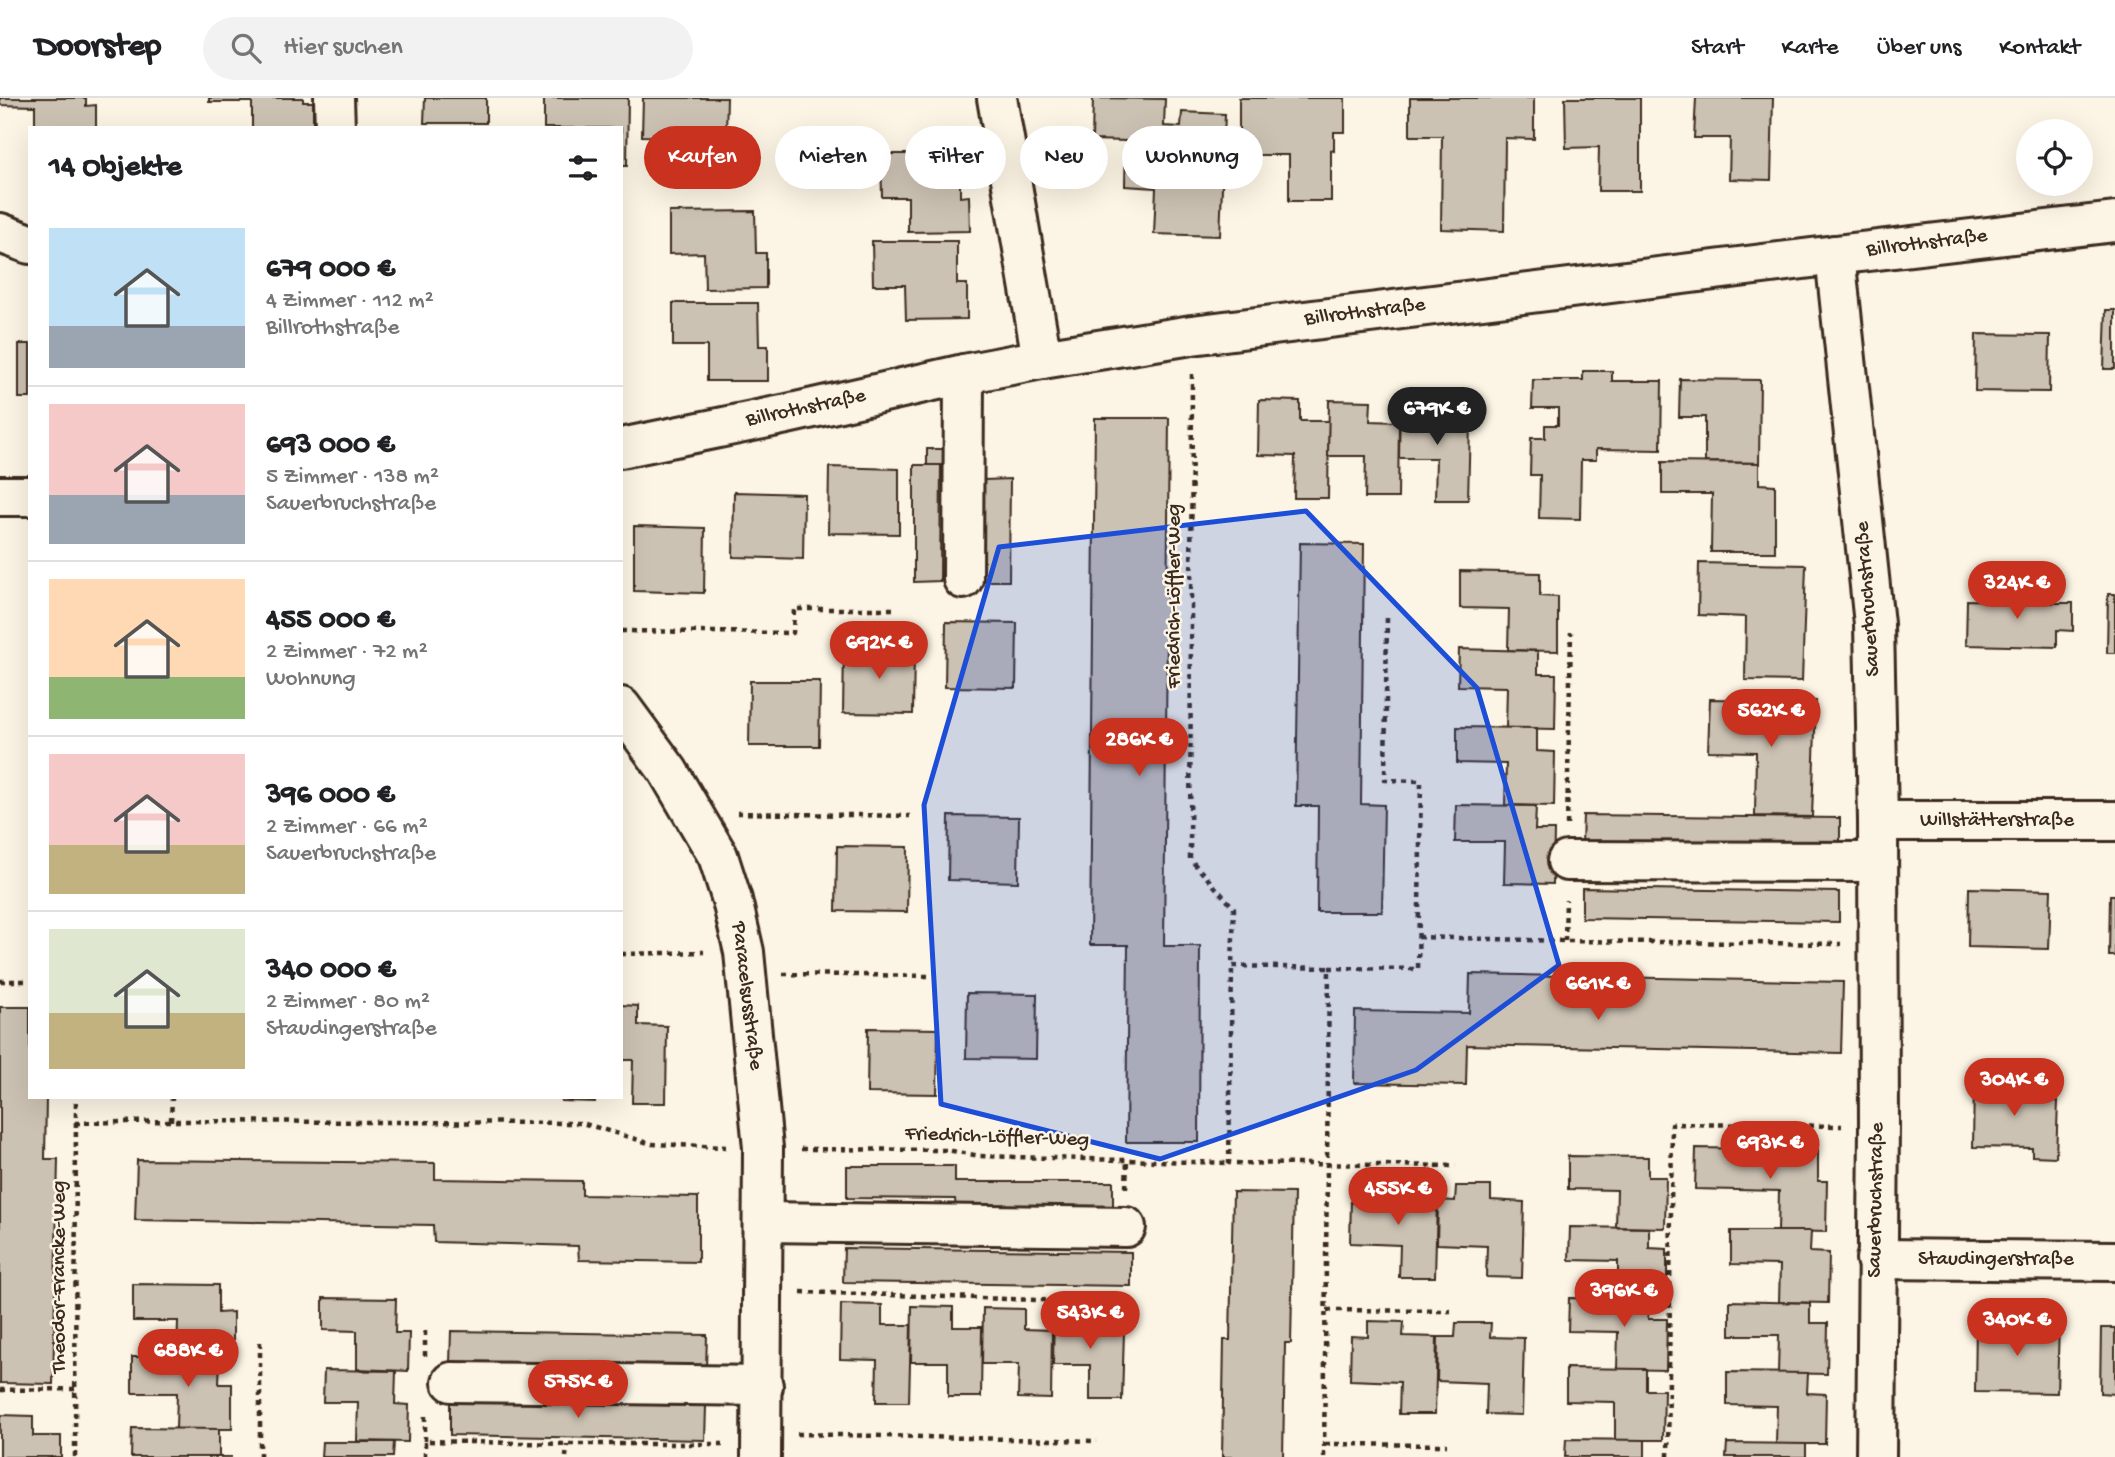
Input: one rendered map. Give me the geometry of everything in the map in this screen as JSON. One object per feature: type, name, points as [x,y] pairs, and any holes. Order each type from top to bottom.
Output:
[{"type":"street","points":[[334,98],[335,126]]},
{"type":"street","points":[[998,98],[1042,359]]},
{"type":"street","name":"Billrothstraße","points":[[623,448],[964,374],[1192,335],[2115,222]]},
{"type":"street","points":[[0,233],[28,243]]},
{"type":"street","name":"Sauerbruchstraße","points":[[1835,255],[1874,624],[1879,1126],[1876,1457]]},
{"type":"street","points":[[963,579],[964,374]]},
{"type":"street","points":[[0,496],[28,496]]},
{"type":"street","name":"Paracelsusstraße","points":[[623,710],[668,771],[718,856],[733,900],[746,963],[763,1148],[761,1445]]},
{"type":"street","name":"Willstätterstraße","points":[[1878,821],[2115,821]]},
{"type":"street","points":[[1567,861],[1878,862]]},
{"type":"street","points":[[763,1222],[1126,1227]]},
{"type":"street","name":"Staudingerstraße","points":[[1876,1259],[2115,1261]]},
{"type":"street","points":[[452,1382],[763,1386]]},
{"type":"path","name":"Friedrich-Löffler-Weg","points":[[1192,335],[1191,859],[1234,908],[1229,1163]]},
{"type":"path","points":[[623,631],[793,633],[794,609],[896,609]]},
{"type":"path","points":[[1232,966],[1418,969],[1421,781],[1385,780],[1387,615]]},
{"type":"path","points":[[1565,941],[1571,632]]},
{"type":"path","points":[[690,812],[910,816]]},
{"type":"path","points":[[1418,937],[1878,944]]},
{"type":"path","points":[[623,954],[929,976]]},
{"type":"path","points":[[1324,1457],[1329,968]]},
{"type":"path","points":[[0,981],[28,981]]},
{"type":"path","name":"Theodor-Francke-Weg","points":[[75,1457],[76,1099]]},
{"type":"path","points":[[171,1121],[172,1099]]},
{"type":"path","points":[[75,1123],[582,1123],[652,1144],[763,1148]]},
{"type":"path","points":[[1668,1457],[1672,1125],[1879,1126]]},
{"type":"path","name":"Friedrich-Löffler-Weg","points":[[763,1148],[947,1150],[981,1156],[1229,1163],[1456,1166]]},
{"type":"path","points":[[762,1291],[1098,1302]]},
{"type":"path","points":[[1327,1310],[1451,1311]]},
{"type":"path","points":[[260,1342],[260,1457]]},
{"type":"path","points":[[0,1390],[76,1388]]},
{"type":"path","points":[[425,1457],[425,1441],[761,1445],[1097,1441]]},
{"type":"path","points":[[566,1457],[567,1444]]},
{"type":"path","points":[[1325,1444],[1447,1445]]},
{"type":"highlighted area","points":[[1306,511],[1477,688],[1559,965],[1416,1070],[1160,1159],[941,1104],[924,805],[999,547]]},
{"type":"building","points":[[0,98],[86,98],[86,106],[96,105],[96,126],[35,126],[35,106],[0,105]]},
{"type":"building","points":[[209,98],[303,98],[303,102],[313,102],[313,126],[252,126],[252,102],[209,102]]},
{"type":"building","points":[[425,98],[486,98],[486,123],[424,123]]},
{"type":"building","points":[[544,98],[628,98],[627,166],[623,166],[623,126],[544,126]]},
{"type":"building","points":[[643,98],[727,98],[726,126],[644,126],[642,136]]},
{"type":"building","points":[[1093,98],[1165,99],[1164,126],[1122,126],[1122,141],[1108,140],[1108,126],[1092,126]]},
{"type":"building","points":[[1239,98],[1345,98],[1345,132],[1334,132],[1334,151],[1331,150],[1331,201],[1289,201],[1289,155],[1263,155],[1263,126],[1239,126]]},
{"type":"building","points":[[1410,98],[1534,98],[1534,139],[1505,138],[1504,231],[1441,229],[1442,136],[1410,136]]},
{"type":"building","points":[[1565,98],[1640,98],[1640,191],[1598,191],[1599,147],[1566,148]]},
{"type":"building","points":[[1696,98],[1773,98],[1771,180],[1729,179],[1730,138],[1694,138]]},
{"type":"building","points":[[1182,112],[1225,114],[1225,126],[1181,126]]},
{"type":"building","points":[[891,154],[905,154],[905,189],[960,189],[960,197],[969,196],[970,231],[908,232],[908,197],[882,197],[882,189],[891,189]]},
{"type":"building","points":[[1156,189],[1222,189],[1220,236],[1154,234]]},
{"type":"building","points":[[755,211],[756,253],[766,253],[766,288],[705,289],[704,253],[669,254],[669,212]]},
{"type":"building","points":[[872,241],[957,241],[957,284],[967,284],[967,319],[906,320],[905,285],[873,285]]},
{"type":"building","points":[[673,303],[758,303],[759,346],[768,346],[768,381],[707,381],[707,346],[673,346]]},
{"type":"building","points":[[2106,310],[2115,310],[2115,369],[2104,369]]},
{"type":"building","points":[[1976,334],[2050,335],[2049,392],[1975,391]]},
{"type":"building","points":[[19,344],[28,344],[28,398],[19,398]]},
{"type":"building","points":[[1583,371],[1612,371],[1612,381],[1662,381],[1661,450],[1596,449],[1596,460],[1581,460],[1580,519],[1539,518],[1540,475],[1530,475],[1531,438],[1545,438],[1545,425],[1558,425],[1558,408],[1532,408],[1533,380],[1583,380]]},
{"type":"building","points":[[1680,379],[1760,380],[1759,463],[1705,462],[1705,417],[1679,417]]},
{"type":"building","points":[[1259,400],[1300,401],[1300,421],[1329,421],[1328,498],[1294,498],[1295,456],[1258,455]]},
{"type":"building","points":[[1329,400],[1371,401],[1370,421],[1399,422],[1398,498],[1365,498],[1366,456],[1328,456]]},
{"type":"building","points":[[1400,402],[1441,403],[1441,423],[1470,423],[1468,500],[1435,500],[1436,458],[1399,458]]},
{"type":"building","points":[[1095,418],[1169,418],[1164,946],[1200,946],[1199,1142],[1126,1142],[1128,945],[1090,945]]},
{"type":"building","points":[[927,449],[954,449],[953,465],[927,465]]},
{"type":"building","points":[[1662,462],[1759,463],[1759,484],[1775,485],[1775,552],[1711,552],[1712,494],[1662,494]]},
{"type":"building","points":[[914,465],[941,465],[940,581],[914,582]]},
{"type":"building","points":[[829,467],[899,469],[899,534],[828,533]]},
{"type":"building","points":[[1010,479],[1009,581],[983,581],[984,480]]},
{"type":"building","points":[[734,492],[804,494],[803,559],[733,557]]},
{"type":"building","points":[[634,526],[705,528],[704,593],[634,591]]},
{"type":"building","points":[[1300,543],[1364,544],[1361,804],[1384,805],[1382,912],[1317,912],[1318,806],[1296,806]]},
{"type":"building","points":[[1699,563],[1806,565],[1802,681],[1745,680],[1746,617],[1698,615]]},
{"type":"building","points":[[1460,571],[1540,573],[1540,596],[1558,597],[1558,651],[1508,650],[1509,609],[1460,608]]},
{"type":"building","points":[[2011,592],[2042,592],[2042,603],[2073,603],[2073,631],[2057,630],[2057,647],[1966,645],[1967,600],[2011,601]]},
{"type":"building","points":[[2108,594],[2115,594],[2115,653],[2107,653]]},
{"type":"building","points":[[946,622],[1017,623],[1016,688],[945,687]]},
{"type":"building","points":[[844,648],[914,649],[913,714],[843,713]]},
{"type":"building","points":[[1459,649],[1538,651],[1538,674],[1556,674],[1555,729],[1506,728],[1507,687],[1458,686]]},
{"type":"building","points":[[750,681],[820,681],[819,746],[749,746]]},
{"type":"building","points":[[1710,699],[1816,701],[1812,817],[1755,816],[1756,752],[1708,751]]},
{"type":"building","points":[[1457,727],[1537,728],[1537,751],[1555,752],[1554,806],[1505,805],[1506,764],[1457,763]]},
{"type":"building","points":[[1456,805],[1536,806],[1535,830],[1554,830],[1553,884],[1504,883],[1505,842],[1455,842]]},
{"type":"building","points":[[1583,815],[1840,818],[1840,848],[1582,845]]},
{"type":"building","points":[[949,816],[1019,817],[1018,882],[948,880]]},
{"type":"building","points":[[837,846],[908,847],[907,912],[836,911]]},
{"type":"building","points":[[1582,888],[1839,892],[1839,922],[1582,918]]},
{"type":"building","points":[[1969,888],[2051,890],[2049,949],[1968,947]]},
{"type":"building","points":[[2110,895],[2115,895],[2115,956],[2109,956]]},
{"type":"building","points":[[1470,974],[1843,982],[1841,1053],[1467,1045],[1466,1085],[1354,1083],[1355,1011],[1469,1013]]},
{"type":"building","points":[[967,993],[1037,994],[1036,1059],[966,1058]]},
{"type":"building","points":[[623,1005],[638,1006],[638,1025],[667,1026],[666,1103],[632,1103],[633,1060],[623,1060]]},
{"type":"building","points":[[0,1007],[28,1007],[28,1099],[46,1099],[45,1159],[58,1159],[53,1384],[0,1383]]},
{"type":"building","points":[[868,1028],[938,1029],[937,1094],[867,1093]]},
{"type":"building","points":[[1974,1082],[2034,1083],[2034,1100],[2058,1101],[2056,1157],[2032,1156],[2032,1148],[1973,1147]]},
{"type":"building","points":[[561,1099],[595,1099],[595,1102]]},
{"type":"building","points":[[1696,1148],[1818,1150],[1818,1181],[1827,1181],[1826,1232],[1778,1231],[1779,1191],[1695,1189]]},
{"type":"building","points":[[1568,1156],[1648,1157],[1648,1177],[1666,1177],[1665,1228],[1616,1227],[1617,1190],[1568,1189]]},
{"type":"building","points":[[137,1160],[435,1163],[435,1179],[582,1181],[582,1195],[698,1197],[698,1262],[579,1260],[578,1246],[434,1242],[433,1225],[135,1220]]},
{"type":"building","points":[[847,1166],[955,1166],[955,1182],[1113,1182],[1113,1210],[956,1209],[955,1199],[847,1198]]},
{"type":"building","points":[[1368,1185],[1404,1185],[1403,1199],[1437,1200],[1435,1277],[1399,1277],[1400,1245],[1350,1243],[1351,1199],[1368,1199]]},
{"type":"building","points":[[1456,1186],[1491,1186],[1491,1200],[1524,1202],[1522,1278],[1486,1277],[1487,1246],[1437,1244],[1438,1200],[1455,1201]]},
{"type":"building","points":[[1233,1192],[1294,1193],[1291,1343],[1285,1343],[1283,1457],[1222,1457],[1224,1340],[1230,1340]]},
{"type":"building","points":[[1570,1227],[1649,1228],[1649,1248],[1667,1249],[1667,1299],[1618,1298],[1618,1261],[1569,1260]]},
{"type":"building","points":[[1731,1231],[1811,1231],[1810,1252],[1829,1253],[1828,1303],[1779,1302],[1780,1265],[1731,1264]]},
{"type":"building","points":[[844,1248],[1131,1252],[1131,1286],[843,1282]]},
{"type":"building","points":[[133,1284],[218,1285],[218,1313],[233,1312],[233,1357],[177,1357],[178,1321],[133,1321]]},
{"type":"building","points":[[323,1298],[396,1299],[395,1333],[409,1333],[408,1371],[357,1369],[357,1331],[323,1330]]},
{"type":"building","points":[[1569,1298],[1649,1299],[1648,1319],[1667,1319],[1666,1370],[1617,1369],[1618,1332],[1568,1331]]},
{"type":"building","points":[[1730,1301],[1810,1303],[1810,1323],[1828,1323],[1827,1374],[1778,1373],[1779,1335],[1730,1335]]},
{"type":"building","points":[[841,1304],[882,1305],[882,1325],[911,1325],[909,1402],[876,1402],[877,1360],[840,1359]]},
{"type":"building","points":[[912,1306],[953,1307],[953,1327],[982,1327],[981,1397],[948,1397],[948,1362],[911,1362]]},
{"type":"building","points":[[983,1308],[1024,1309],[1024,1329],[1052,1330],[1051,1399],[1018,1398],[1019,1364],[982,1364]]},
{"type":"building","points":[[1054,1309],[1095,1310],[1095,1330],[1124,1331],[1122,1400],[1090,1400],[1090,1365],[1053,1365]]},
{"type":"building","points":[[1368,1321],[1404,1322],[1403,1336],[1437,1337],[1435,1414],[1399,1414],[1400,1382],[1350,1380],[1351,1336],[1368,1337]]},
{"type":"building","points":[[1456,1323],[1491,1323],[1490,1337],[1524,1338],[1522,1415],[1486,1414],[1487,1383],[1437,1381],[1438,1337],[1455,1337]]},
{"type":"building","points":[[1976,1323],[2059,1324],[2057,1393],[1975,1392]]},
{"type":"building","points":[[2101,1328],[2115,1328],[2115,1394],[2100,1393]]},
{"type":"building","points":[[451,1331],[707,1335],[706,1368],[450,1364]]},
{"type":"building","points":[[132,1357],[220,1357],[219,1384],[232,1384],[232,1429],[176,1429],[177,1393],[132,1393]]},
{"type":"building","points":[[1566,1368],[1646,1369],[1646,1390],[1664,1390],[1663,1440],[1615,1440],[1615,1402],[1566,1401]]},
{"type":"building","points":[[324,1370],[396,1371],[395,1404],[409,1405],[408,1442],[357,1441],[358,1402],[323,1402]]},
{"type":"building","points":[[1727,1372],[1808,1373],[1807,1393],[1826,1394],[1825,1444],[1776,1444],[1777,1406],[1727,1405]]},
{"type":"building","points":[[450,1401],[706,1406],[705,1440],[450,1435]]},
{"type":"building","points":[[0,1415],[33,1416],[33,1436],[61,1436],[61,1457],[0,1457]]},
{"type":"building","points":[[132,1428],[219,1429],[219,1457],[131,1457]]},
{"type":"building","points":[[1566,1439],[1645,1440],[1645,1457],[1565,1457]]},
{"type":"building","points":[[322,1442],[394,1442],[393,1457],[321,1457]]},
{"type":"building","points":[[1727,1443],[1806,1444],[1806,1457],[1726,1457]]}]
